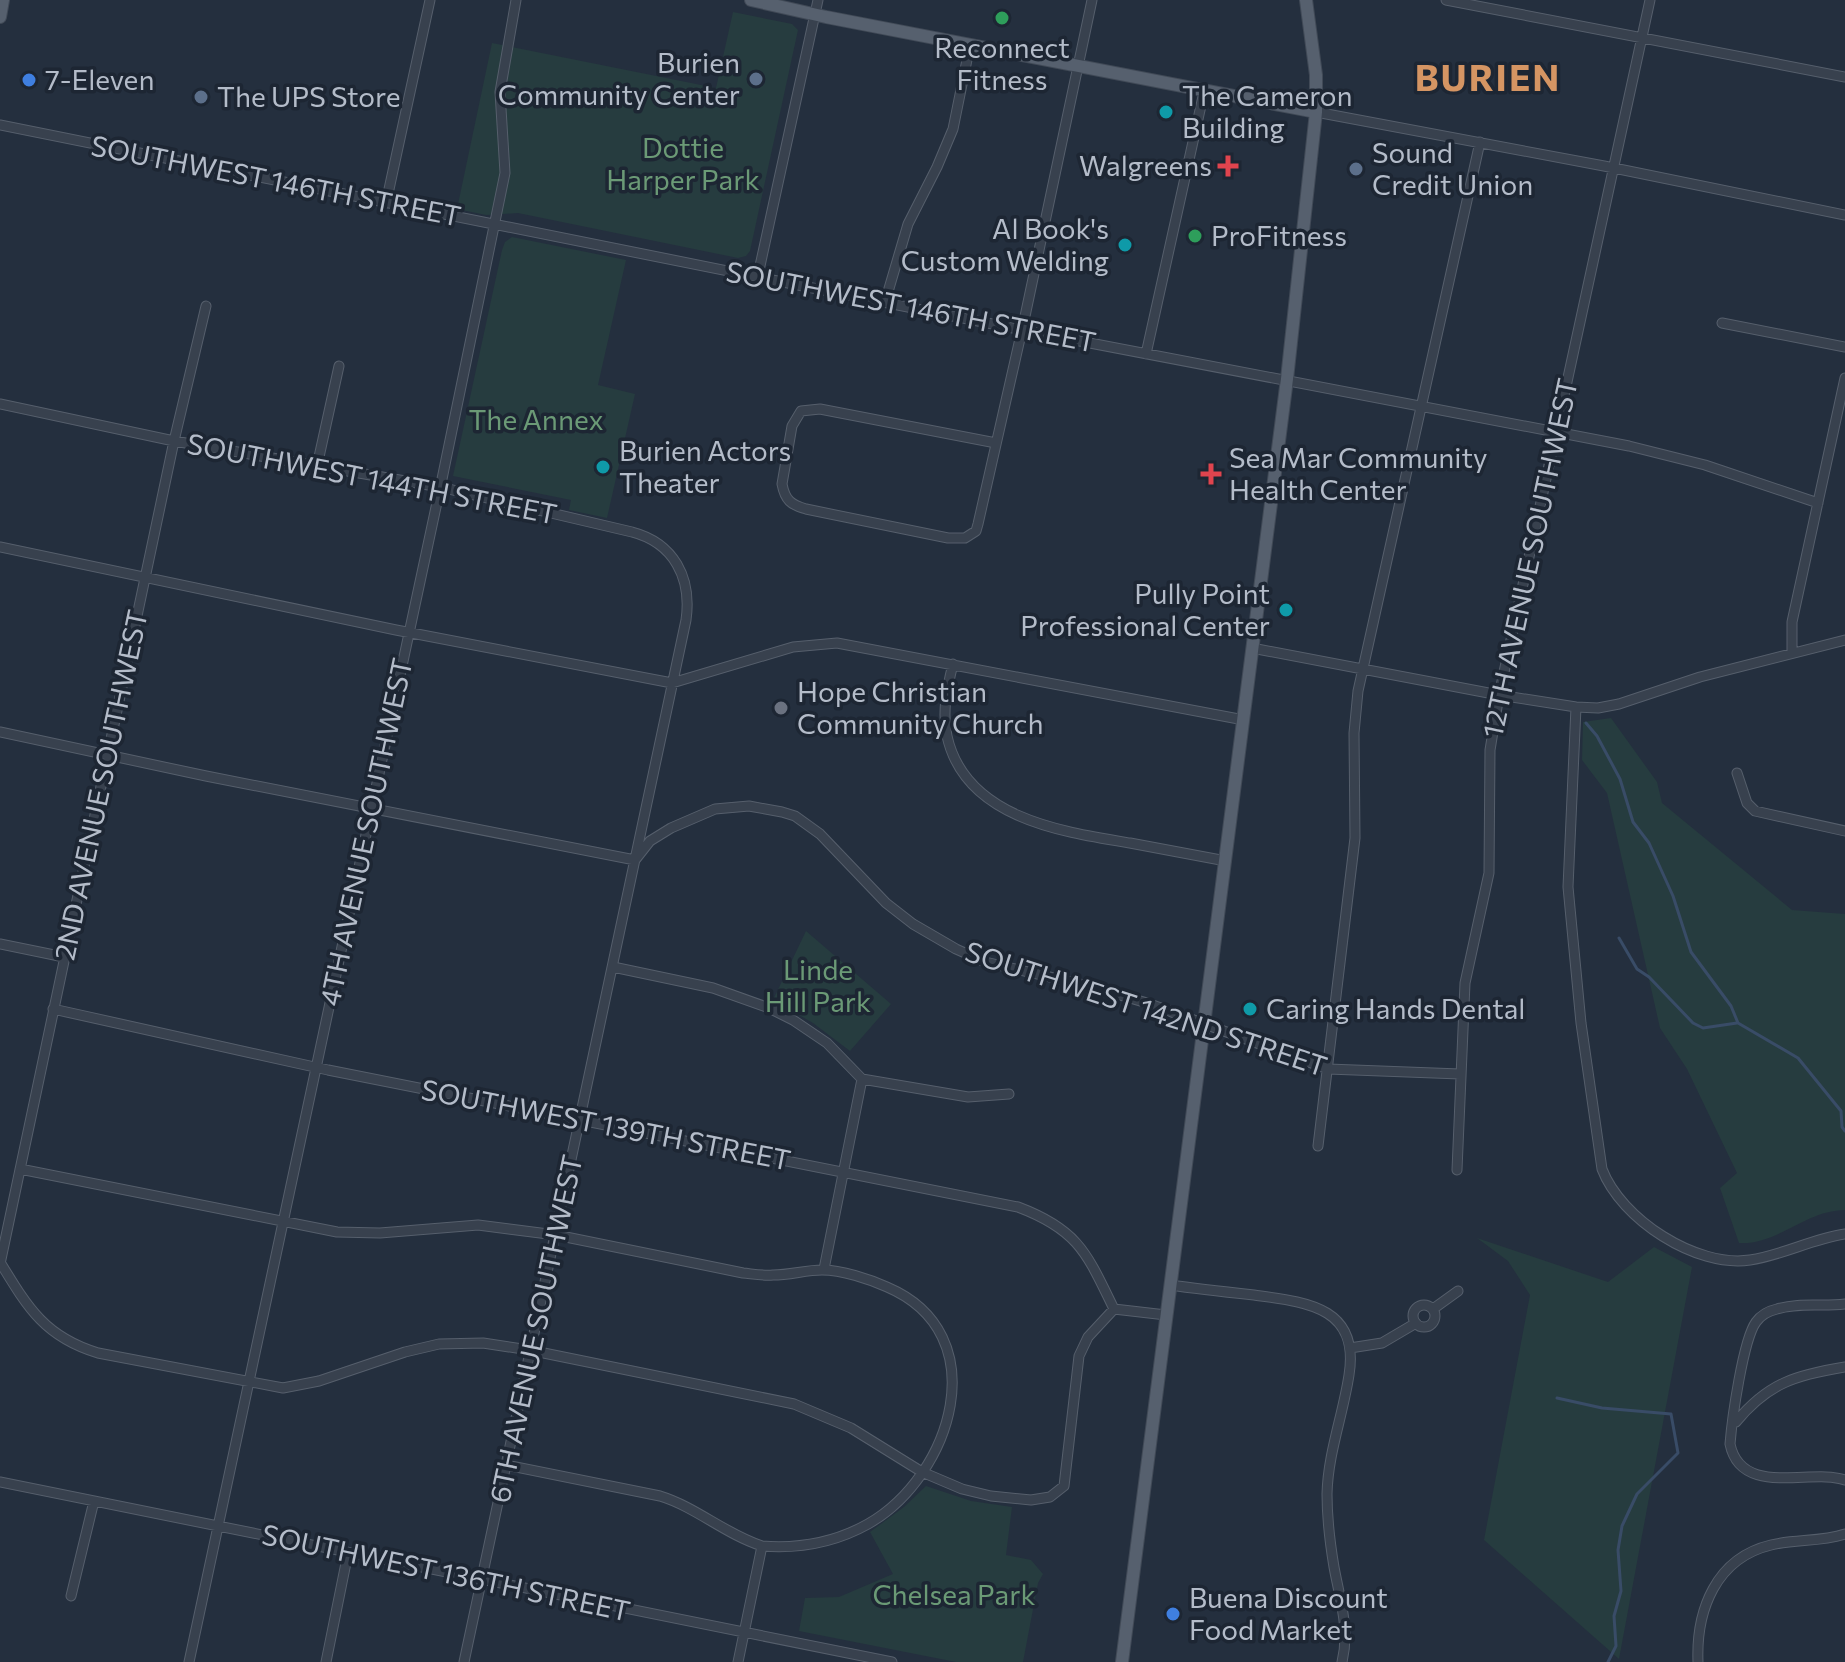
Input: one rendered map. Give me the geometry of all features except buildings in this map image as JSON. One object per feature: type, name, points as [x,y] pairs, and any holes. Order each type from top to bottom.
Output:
[{"type":"main road","points":[[0,17],[3,0]]},
{"type":"main road","points":[[751,0],[1316,112]]},
{"type":"main road","points":[[1122,1662],[1287,379],[1316,112],[1316,75],[1306,0]]},
{"type":"street","points":[[386,203],[430,0]]},
{"type":"street","name":"4TH AVENUE SOUTHWEST","points":[[189,1662],[505,173],[500,92],[516,0]]},
{"type":"street","points":[[758,275],[818,0]]},
{"type":"street","points":[[996,443],[820,409],[801,411],[792,426],[782,484],[787,500],[806,509],[948,538],[965,538],[974,533],[996,443],[1022,330],[1092,0]]},
{"type":"street","points":[[1446,0],[1845,77]]},
{"type":"street","name":"12TH AVENUE SOUTHWEST","points":[[1457,1170],[1465,983],[1489,873],[1489,761],[1499,695],[1650,0]]},
{"type":"street","points":[[885,302],[908,224],[953,129],[970,45]]},
{"type":"street","points":[[1146,354],[1204,92]]},
{"type":"street","points":[[1316,112],[1845,215]]},
{"type":"street","name":"SOUTHWEST 146TH STREET","points":[[0,125],[1022,330],[1669,455],[1818,503]]},
{"type":"street","points":[[1318,1146],[1355,838],[1354,733],[1363,669],[1480,142]]},
{"type":"street","name":"2ND AVENUE SOUTHWEST","points":[[0,1263],[5,1212],[20,1169],[174,441],[206,306]]},
{"type":"street","points":[[1722,323],[1845,347]]},
{"type":"street","points":[[317,466],[339,366]]},
{"type":"street","points":[[1792,653],[1792,622],[1845,378]]},
{"type":"street","name":"SOUTHWEST 144TH STREET","points":[[0,404],[174,441],[440,487],[650,537],[666,548],[680,568],[687,588],[686,620]]},
{"type":"street","points":[[0,547],[672,683],[793,647],[837,643],[1244,720]]},
{"type":"street","name":"6TH AVENUE SOUTHWEST","points":[[464,1662],[686,620]]},
{"type":"street","points":[[1252,648],[1576,707],[1619,704],[1700,677],[1845,640]]},
{"type":"street","points":[[953,664],[945,696],[947,736],[959,767],[994,802],[1033,823],[1060,831],[1226,861]]},
{"type":"street","points":[[1576,707],[1568,887],[1581,1023],[1602,1169],[1608,1186],[1623,1206],[1655,1230],[1695,1252],[1725,1260],[1752,1260],[1845,1234]]},
{"type":"street","points":[[0,732],[635,860]]},
{"type":"street","points":[[1737,773],[1747,803],[1755,811],[1845,831]]},
{"type":"street","name":"SOUTHWEST 142ND STREET","points":[[635,860],[650,841],[715,809],[749,806],[782,812],[795,816],[820,834],[899,914],[956,949],[985,962],[1093,987],[1205,1023],[1328,1069],[1460,1074]]},
{"type":"street","points":[[0,944],[64,957]]},
{"type":"street","points":[[613,967],[713,988],[769,1008],[827,1043],[862,1079],[968,1097],[1009,1094]]},
{"type":"street","name":"SOUTHWEST 139TH STREET","points":[[53,1009],[317,1067],[1018,1207],[1059,1226],[1087,1255],[1114,1309]]},
{"type":"street","points":[[824,1269],[862,1079]]},
{"type":"street","points":[[20,1169],[355,1233],[478,1225],[556,1235],[743,1273],[774,1275],[824,1269],[869,1280],[908,1299],[935,1326],[944,1343],[953,1375],[951,1412],[939,1444],[922,1472],[896,1501],[869,1523],[809,1546],[762,1546],[740,1538],[680,1502],[506,1465]]},
{"type":"street","points":[[0,1263],[35,1316],[54,1334],[76,1346],[272,1387],[295,1387],[439,1344],[483,1343],[529,1350],[794,1404],[851,1428],[922,1472],[962,1489],[1017,1500],[1050,1497],[1064,1486],[1079,1356],[1088,1337],[1114,1309],[1166,1315]]},
{"type":"street","points":[[1170,1285],[1313,1304],[1341,1328],[1350,1348],[1349,1376],[1332,1450],[1327,1493],[1333,1563],[1347,1628],[1342,1662]]},
{"type":"street","points":[[1350,1348],[1382,1343],[1416,1323],[1414,1311],[1419,1306],[1427,1305],[1433,1309],[1458,1291]]},
{"type":"street","points":[[1845,1304],[1809,1303],[1779,1308],[1758,1319],[1748,1340],[1730,1444],[1731,1451],[1747,1469],[1781,1479],[1829,1477],[1845,1480]]},
{"type":"street","points":[[1734,1425],[1747,1408],[1776,1385],[1794,1377],[1845,1367]]},
{"type":"street","name":"SOUTHWEST 136TH STREET","points":[[0,1482],[892,1662]]},
{"type":"street","points":[[71,1596],[94,1501]]},
{"type":"street","points":[[1698,1662],[1704,1612],[1715,1584],[1727,1567],[1755,1550],[1771,1545],[1845,1534]]},
{"type":"street","points":[[738,1662],[762,1546]]},
{"type":"street","points":[[326,1662],[348,1553]]},
{"type":"green space","name":"Dottie Harper Park","points":[[733,12],[792,24],[798,30],[750,251],[746,256],[738,258],[518,213],[486,215],[457,209],[492,43],[716,88]]},
{"type":"green space","name":"The Annex","points":[[512,237],[626,260],[598,385],[635,394],[607,518],[569,510],[571,500],[453,476],[502,250],[505,242]]},
{"type":"green space","points":[[1611,718],[1657,782],[1662,803],[1792,910],[1845,914],[1845,1210],[1817,1215],[1767,1239],[1739,1243],[1720,1188],[1737,1173],[1687,1069],[1660,1028],[1607,793],[1582,760],[1583,722]]},
{"type":"green space","name":"Linde Hill Park","points":[[806,931],[891,1004],[850,1051],[813,1023],[773,1000]]},
{"type":"green space","points":[[1477,1238],[1608,1282],[1654,1247],[1692,1267],[1619,1659],[1484,1540],[1530,1295],[1508,1261]]},
{"type":"green space","name":"Chelsea Park","points":[[926,1486],[971,1501],[1012,1507],[1006,1555],[1031,1560],[1043,1574],[1038,1583],[1023,1662],[956,1662],[799,1631],[805,1598],[839,1597],[893,1574],[870,1532]]},
{"type":"waterway","points":[[1586,723],[1597,736],[1620,779],[1633,822],[1649,843],[1673,896],[1691,952],[1731,1006],[1738,1023],[1798,1058],[1841,1111],[1845,1131]]},
{"type":"waterway","points":[[1619,938],[1637,969],[1649,977],[1693,1023],[1703,1028],[1737,1023]]},
{"type":"waterway","points":[[1557,1398],[1602,1408],[1671,1414],[1678,1453],[1637,1494],[1622,1526],[1618,1550],[1621,1591],[1614,1616],[1616,1646],[1608,1662]]},
{"type":"place","name":"Reconnect Fitness","points":[[1002,18]]},
{"type":"place","name":"Burien Community Center","points":[[756,79]]},
{"type":"place","name":"7-Eleven","points":[[29,80]]},
{"type":"place","name":"The UPS Store","points":[[201,97]]},
{"type":"place","name":"The Cameron Building","points":[[1166,112]]},
{"type":"place","name":"Walgreens","points":[[1228,166]]},
{"type":"place","name":"Sound Credit Union","points":[[1356,169]]},
{"type":"place","name":"ProFitness","points":[[1195,236]]},
{"type":"place","name":"Al Book's Custom Welding","points":[[1125,245]]},
{"type":"place","name":"Burien Actors Theater","points":[[603,467]]},
{"type":"place","name":"Sea Mar Community Health Center","points":[[1211,474]]},
{"type":"place","name":"Pully Point Professional Center","points":[[1286,610]]},
{"type":"place","name":"Hope Christian Community Church","points":[[781,708]]},
{"type":"place","name":"Caring Hands Dental","points":[[1250,1009]]},
{"type":"place","name":"Buena Discount Food Market","points":[[1173,1614]]},
{"type":"district","name":"BURIEN","points":[[1488,78]]}]
